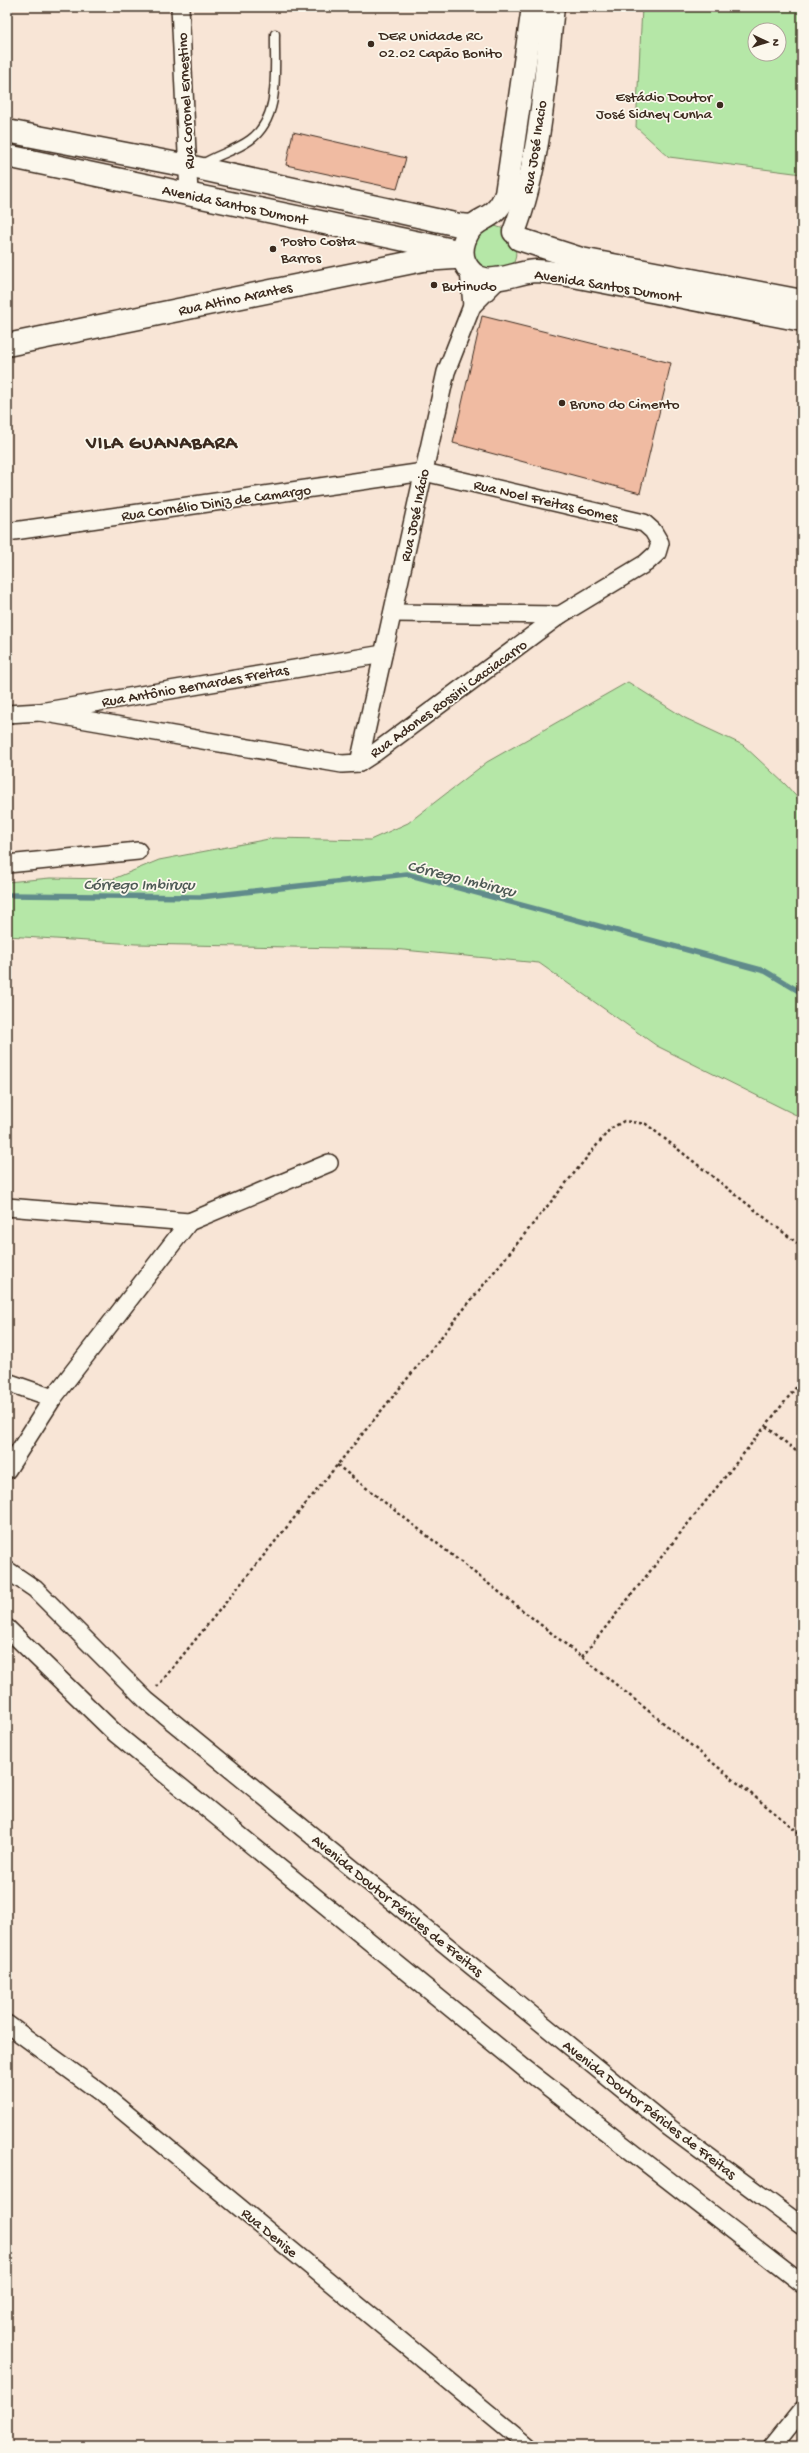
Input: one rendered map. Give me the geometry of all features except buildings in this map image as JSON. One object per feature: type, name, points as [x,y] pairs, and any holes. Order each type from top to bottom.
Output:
[{"type":"street","name":"Rua Coronel Ernestino","points":[[180,7],[192,167],[189,194]]},
{"type":"street","name":"Rua José Inacio","points":[[465,260],[463,244],[476,224],[497,211],[506,194],[533,7]]},
{"type":"street","name":"Rua José Inacio","points":[[501,279],[517,266],[521,248],[517,235],[527,196],[535,149],[553,7]]},
{"type":"street","name":"Avenida Santos Dumont","points":[[7,131],[192,167],[459,225],[497,222],[517,235],[581,259],[802,301]]},
{"type":"street","name":"Avenida Santos Dumont","points":[[7,156],[189,194],[465,260],[479,278],[501,279],[516,273],[537,271],[563,274],[802,320]]},
{"type":"street","name":"Rua Altino Arantes","points":[[7,345],[423,260],[465,260]]},
{"type":"street","points":[[465,260],[472,306]]},
{"type":"street","name":"Rua José Inácio","points":[[359,763],[446,372],[472,306],[501,279]]},
{"type":"street","name":"Rua Cornélio Diniz de Camargo","points":[[8,532],[424,472]]},
{"type":"street","name":"Rua Noel Freitas Gomes","points":[[424,472],[644,523],[653,531],[660,543]]},
{"type":"street","name":"Rua Adones Rossini Cacciacarro","points":[[40,712],[342,764],[359,763],[376,752],[560,615],[646,563],[657,553],[660,543]]},
{"type":"street","points":[[393,613],[560,615]]},
{"type":"street","name":"Rua Antônio Bernardes Freitas","points":[[7,714],[40,712],[383,654]]},
{"type":"street","points":[[7,864],[138,851]]},
{"type":"street","points":[[7,1207],[189,1222],[329,1163]]},
{"type":"street","points":[[7,1470],[53,1398],[189,1222]]},
{"type":"street","points":[[7,1382],[53,1398]]},
{"type":"street","name":"Avenida Doutor Péricles de Freitas","points":[[7,1570],[35,1589],[146,1700],[670,2128],[802,2226]]},
{"type":"street","points":[[7,1628],[116,1734],[524,2068],[802,2284]]},
{"type":"street","name":"Rua Denise","points":[[7,2024],[100,2092],[528,2446]]},
{"type":"street","points":[[773,2446],[802,2410]]},
{"type":"lane","points":[[192,167],[250,140],[264,123],[274,92],[275,34]]},
{"type":"path","points":[[146,1700],[610,1129],[624,1121],[646,1124],[802,1247]]},
{"type":"path","points":[[582,1657],[802,1380]]},
{"type":"path","points":[[766,1426],[802,1456]]},
{"type":"path","points":[[337,1465],[582,1657],[802,1835]]},
{"type":"green space","name":"Estádio Doutor José Sidney Cunha","points":[[642,7],[802,7],[802,174],[669,157],[636,127]]},
{"type":"green space","points":[[492,225],[507,230],[516,250],[516,255],[513,265],[509,270],[486,276],[466,244]]},
{"type":"green space","points":[[628,682],[685,718],[743,745],[786,785],[802,803],[802,1118],[657,1046],[539,963],[393,949],[136,944],[7,936],[7,882],[50,878],[113,879],[159,860],[274,838],[370,840],[408,823],[487,762]]},
{"type":"waterway","name":"Córrego Imbiruçu","points":[[7,895],[200,897],[407,874],[765,971],[802,993]]},
{"type":"place","name":"DER Unidade RC 02.02 Capão Bonito","points":[[371,44]]},
{"type":"place","name":"Estádio Doutor José Sidney Cunha","points":[[720,105]]},
{"type":"place","name":"Posto Costa Barros","points":[[273,249]]},
{"type":"place","name":"Butinudo","points":[[434,285]]},
{"type":"place","name":"Bruno do Cimento","points":[[562,403]]},
{"type":"district","name":"VILA GUANABARA","points":[[162,441]]}]
